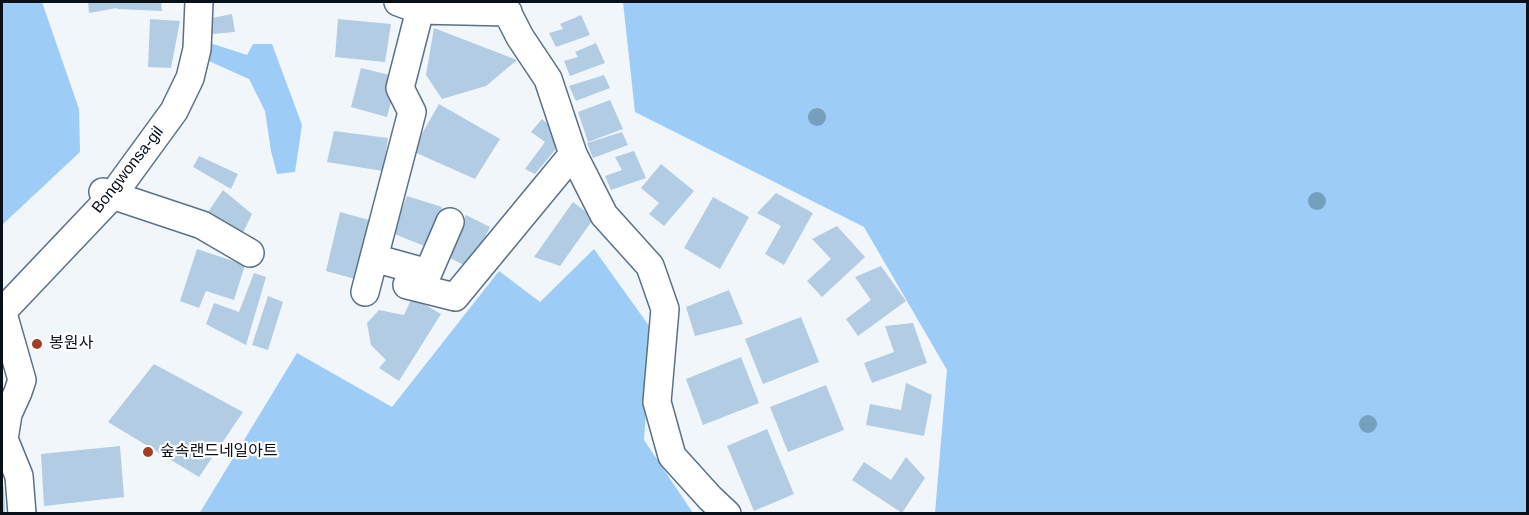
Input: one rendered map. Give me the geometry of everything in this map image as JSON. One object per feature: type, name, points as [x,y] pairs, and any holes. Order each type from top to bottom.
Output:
[{"type":"street","points":[[189,2],[188,47],[183,71],[175,91],[166,108],[107,194],[202,225],[250,253]]},
{"type":"street","name":"Bongwonsa-gil","points":[[3,307],[107,194],[174,111],[190,78],[197,49],[199,2]]},
{"type":"street","points":[[365,292],[412,112],[400,88],[409,5],[505,7],[520,37],[549,79],[573,154],[604,215],[650,266],[665,309],[657,402],[672,456],[710,498],[727,513]]},
{"type":"street","points":[[407,285],[455,297],[573,154]]},
{"type":"street","points":[[374,258],[428,273],[450,222]]},
{"type":"street","points":[[3,307],[34,350],[36,361],[26,386],[18,392],[8,414],[4,439],[19,476],[22,513]]},
{"type":"street","points":[[2,366],[7,384],[18,392]]},
{"type":"shaded area","points":[[2,2],[42,2],[79,109],[80,152],[2,225]]},
{"type":"shaded area","points":[[623,2],[1527,2],[1527,513],[935,513],[947,370],[864,227],[635,112]]},
{"type":"shaded area","points":[[207,42],[247,55],[253,44],[272,44],[302,125],[295,172],[277,174],[265,111],[249,79],[202,58]]},
{"type":"shaded area","points":[[594,249],[652,330],[644,440],[693,513],[199,514],[297,353],[392,407],[499,271],[540,302]]},
{"type":"building","points":[[88,2],[161,2],[162,11],[117,8],[89,13]]},
{"type":"building","points":[[232,14],[235,32],[212,34],[212,18]]},
{"type":"building","points":[[581,15],[590,35],[556,47],[549,33],[563,29],[560,24]]},
{"type":"building","points":[[150,19],[180,21],[171,68],[148,67]]},
{"type":"building","points":[[338,19],[391,24],[385,62],[335,57]]},
{"type":"building","points":[[434,28],[517,60],[486,86],[442,99],[426,75]]},
{"type":"building","points":[[596,43],[605,63],[570,76],[564,61],[578,57],[575,52]]},
{"type":"building","points":[[361,68],[398,77],[387,117],[351,107]]},
{"type":"building","points":[[604,75],[610,88],[576,101],[569,86]]},
{"type":"building","points":[[610,100],[623,129],[588,142],[578,112]]},
{"type":"building","points":[[439,104],[500,139],[475,179],[412,151]]},
{"type":"building","points":[[542,119],[565,138],[535,174],[525,169],[545,142],[531,132]]},
{"type":"building","points":[[334,131],[388,138],[383,171],[327,162]]},
{"type":"building","points":[[622,132],[628,145],[593,158],[587,143]]},
{"type":"building","points":[[634,151],[646,178],[611,190],[605,176],[622,170],[615,157]]},
{"type":"building","points":[[199,156],[238,174],[231,189],[193,167]]},
{"type":"building","points":[[661,164],[694,191],[664,226],[649,214],[659,203],[641,188]]},
{"type":"building","points":[[223,190],[252,214],[242,235],[206,215]]},
{"type":"building","points":[[776,193],[813,213],[784,265],[765,254],[781,226],[757,213]]},
{"type":"building","points":[[407,196],[442,207],[429,248],[392,233]]},
{"type":"building","points":[[713,197],[749,217],[720,269],[684,248]]},
{"type":"building","points":[[573,202],[594,218],[560,266],[534,257]]},
{"type":"building","points":[[340,212],[369,220],[355,279],[326,271]]},
{"type":"building","points":[[466,215],[490,227],[470,268],[446,256]]},
{"type":"building","points":[[837,226],[865,257],[822,297],[807,281],[831,259],[812,239]]},
{"type":"building","points":[[197,249],[245,265],[234,300],[206,291],[199,308],[180,301]]},
{"type":"building","points":[[881,266],[906,301],[858,336],[846,319],[871,300],[855,277]]},
{"type":"building","points":[[254,273],[266,277],[246,345],[206,324],[214,303],[239,312]]},
{"type":"building","points":[[729,290],[743,324],[695,336],[686,307]]},
{"type":"building","points":[[268,296],[283,302],[268,350],[252,345]]},
{"type":"building","points":[[412,297],[441,314],[399,381],[379,368],[386,360],[371,345],[367,323],[379,310],[404,315]]},
{"type":"building","points":[[801,317],[819,362],[763,384],[745,339]]},
{"type":"building","points":[[913,323],[927,363],[872,383],[864,363],[894,352],[885,326]]},
{"type":"building","points":[[741,357],[759,403],[703,425],[686,379]]},
{"type":"building","points":[[154,364],[243,412],[199,477],[108,422]]},
{"type":"building","points":[[906,383],[932,395],[924,436],[866,425],[870,404],[901,410]]},
{"type":"building","points":[[826,385],[844,430],[788,452],[770,407]]},
{"type":"building","points":[[767,429],[794,494],[754,511],[727,446]]},
{"type":"building","points":[[120,446],[124,497],[44,506],[41,454]]},
{"type":"building","points":[[906,457],[925,478],[902,513],[852,480],[864,462],[891,480]]},
{"type":"building","points":[[2,487],[4,487],[5,514],[2,514]]},
{"type":"place","name":"봉원사","points":[[37,344]]},
{"type":"place","name":"숲속랜드네일아트","points":[[148,452]]}]
